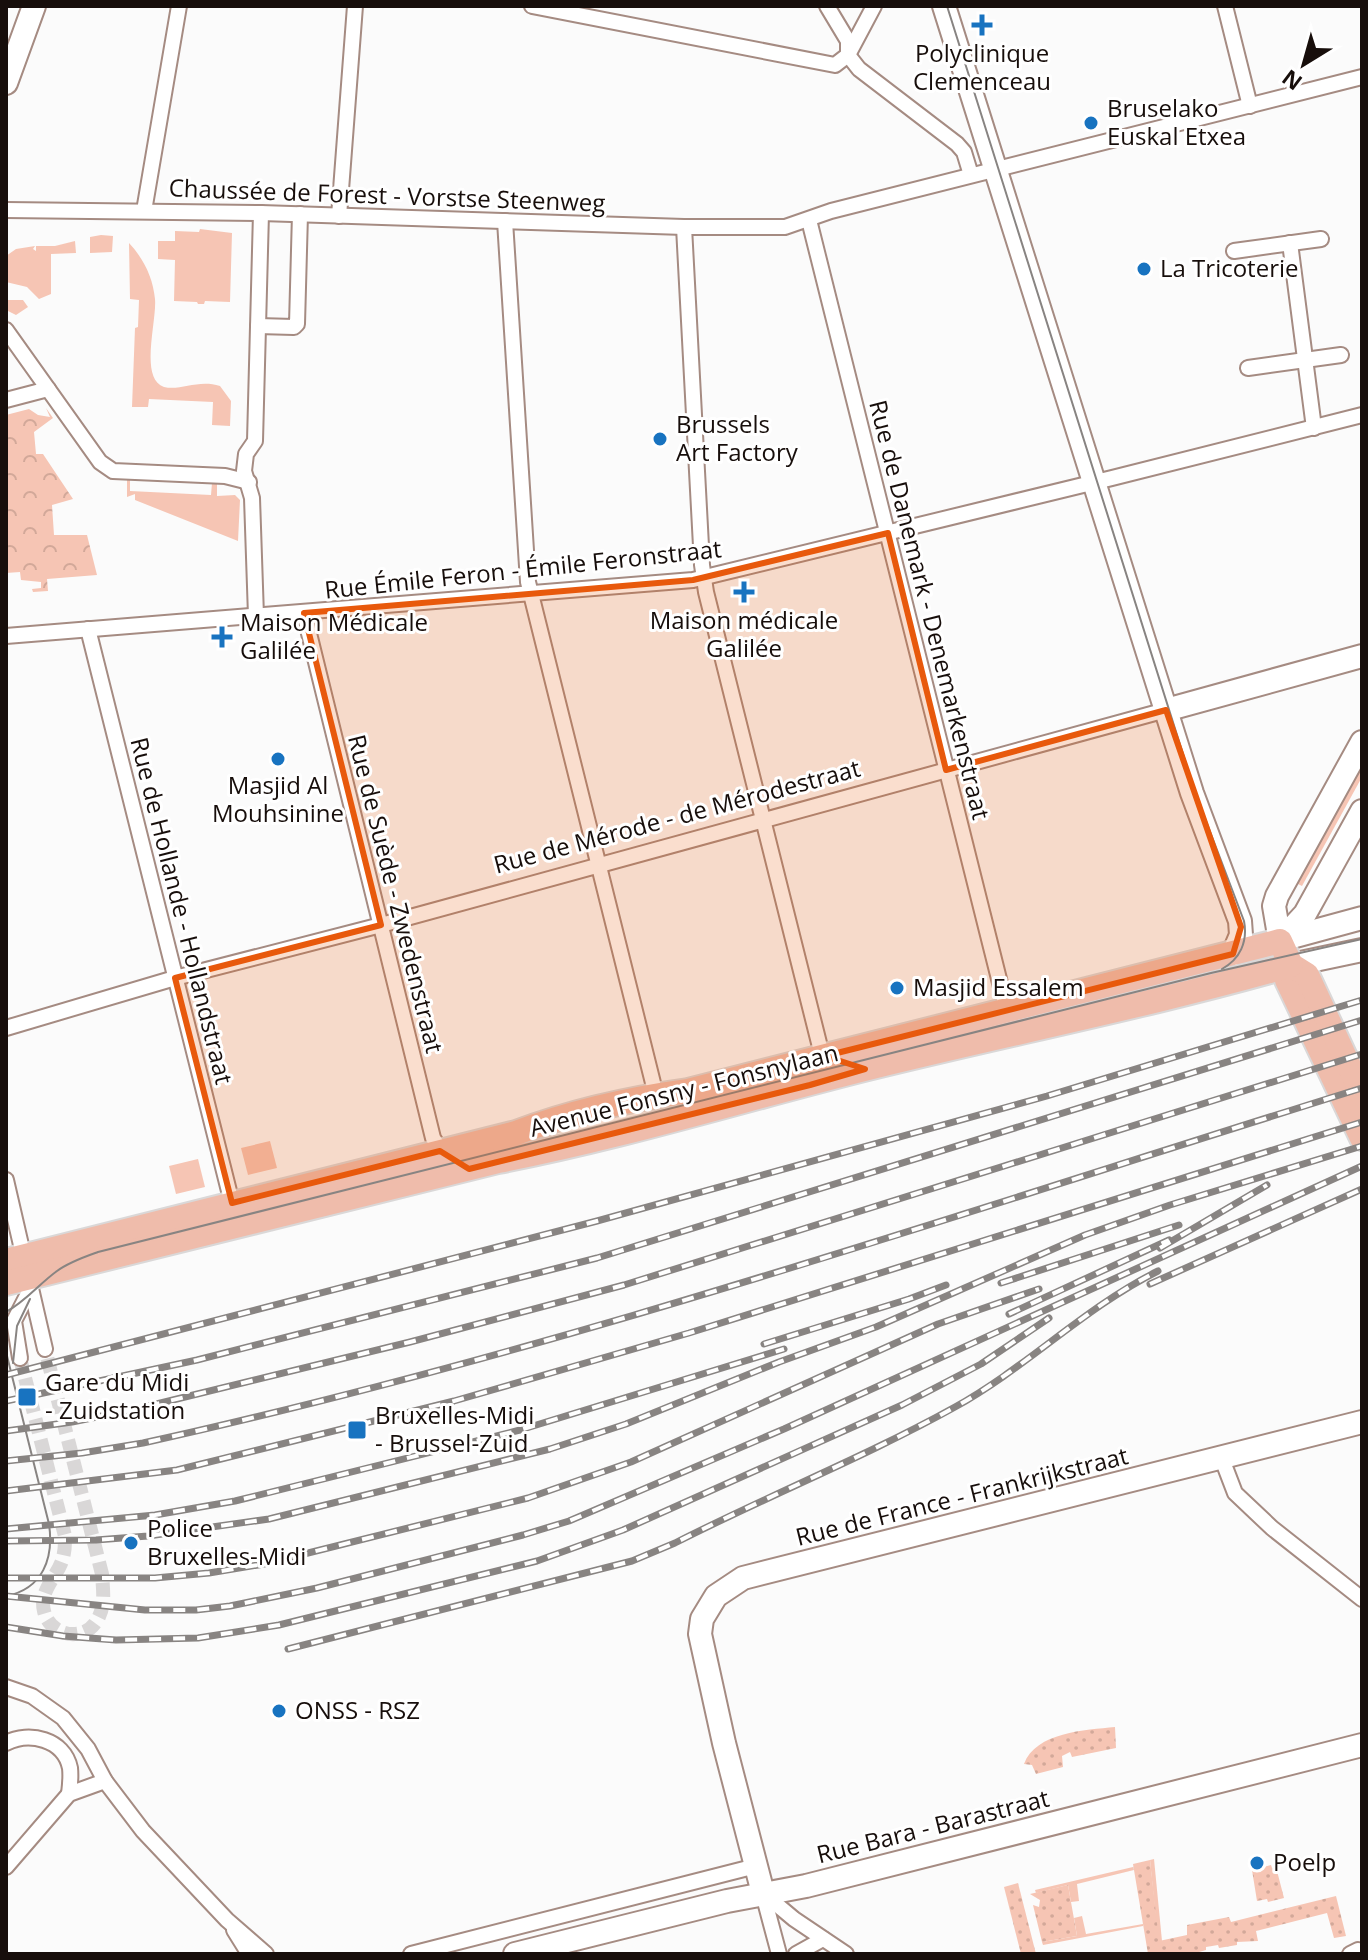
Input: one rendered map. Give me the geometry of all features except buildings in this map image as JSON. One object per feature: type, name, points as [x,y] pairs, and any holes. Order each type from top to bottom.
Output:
[{"type":"main road","points":[[6,83],[34,6]]},
{"type":"main road","points":[[944,6],[1208,841],[1240,921],[1241,935],[1233,954]]},
{"type":"main road","name":"Rue de Mérode - de Mérodestraat","points":[[1166,710],[1362,656]]},
{"type":"main road","points":[[1362,742],[1274,906],[1280,941],[1291,965],[1307,975],[1362,1094]]},
{"type":"main road","points":[[1280,941],[1305,914],[1362,811]]},
{"type":"main road","name":"Avenue Fonsny - Fonsnylaan","points":[[19,1273],[232,1203],[516,1133],[544,1122],[656,1095],[688,1091],[1233,954],[1362,918]]},
{"type":"main road","name":"Avenue Fonsny - Fonsnylaan","points":[[19,1273],[585,1144],[865,1069],[1362,950]]},
{"type":"main road","points":[[1291,965],[1287,980],[1362,1138]]},
{"type":"main road","name":"Rue de France - Frankrijkstraat","points":[[763,1893],[721,1731],[700,1630],[706,1609],[722,1590],[743,1578],[1362,1422]]},
{"type":"main road","name":"Rue Bara - Barastraat","points":[[515,1954],[763,1893],[806,1886],[1362,1745]]},
{"type":"street","points":[[144,211],[179,6]]},
{"type":"street","points":[[339,216],[355,6]]},
{"type":"street","points":[[532,6],[612,14],[835,65],[848,55],[874,6]]},
{"type":"street","points":[[827,6],[848,41],[848,55],[859,69],[957,144],[964,152],[971,175]]},
{"type":"street","points":[[1225,6],[1250,106]]},
{"type":"street","name":"Chaussée de Forest - Vorstse Steenweg","points":[[6,210],[261,213],[684,227],[785,227],[831,211],[1362,77]]},
{"type":"street","points":[[256,616],[249,482],[244,471],[244,460],[255,441],[261,213]]},
{"type":"street","points":[[258,326],[294,327],[297,324],[300,214]]},
{"type":"street","name":"Rue de Danemark - Denemarkenstraat","points":[[809,220],[1007,1011]]},
{"type":"street","points":[[505,221],[531,595],[656,1095]]},
{"type":"street","points":[[684,227],[704,578],[824,1056],[865,1069]]},
{"type":"street","points":[[1234,251],[1321,239]]},
{"type":"street","points":[[1290,243],[1314,428]]},
{"type":"street","points":[[6,330],[100,462],[113,471],[225,476],[249,482]]},
{"type":"street","points":[[1248,368],[1341,355]]},
{"type":"street","points":[[6,400],[48,389]]},
{"type":"street","name":"Rue Émile Feron - Émile Feronstraat","points":[[6,636],[531,595],[704,578],[1362,415]]},
{"type":"street","name":"Rue de Suède - Zwedenstraat","points":[[304,613],[433,1138],[440,1151]]},
{"type":"street","name":"Rue de Hollande - Hollandstraat","points":[[88,629],[232,1203]]},
{"type":"street","name":"Rue de Mérode - de Mérodestraat","points":[[6,1028],[175,978],[381,925],[1166,710]]},
{"type":"street","points":[[440,1151],[469,1169]]},
{"type":"street","points":[[6,1180],[19,1273],[45,1349]]},
{"type":"street","points":[[10,1337],[19,1273]]},
{"type":"street","points":[[6,1311],[10,1337],[20,1358]]},
{"type":"street","points":[[1222,1459],[1235,1493],[1272,1528],[1362,1599]]},
{"type":"street","points":[[6,1687],[32,1696],[63,1718],[150,1840],[227,1920],[266,1954]]},
{"type":"street","points":[[6,1743],[16,1738],[37,1737],[57,1746],[70,1769],[69,1794]]},
{"type":"street","points":[[6,1867],[69,1794],[105,1781]]},
{"type":"street","points":[[411,1954],[756,1866]]},
{"type":"street","points":[[763,1893],[846,1954]]},
{"type":"street","points":[[763,1893],[779,1954]]},
{"type":"street","points":[[227,1920],[249,1954]]},
{"type":"street","points":[[796,1954],[823,1939]]},
{"type":"highlighted area","points":[[888,533],[946,770],[1166,710],[1241,927],[1233,954],[825,1056],[865,1069],[810,1085],[469,1169],[440,1151],[232,1203],[175,978],[381,925],[304,613],[693,580]]},
{"type":"green space","points":[[200,229],[232,233],[230,302],[205,301],[198,304],[174,301],[175,260],[158,259],[158,241],[175,241],[175,231],[199,232]]},
{"type":"green space","points":[[113,236],[112,252],[90,253],[90,237]]},
{"type":"green space","points":[[75,241],[76,253],[51,254],[51,294],[39,299],[27,287],[6,282],[6,256],[16,249],[35,246],[33,249],[36,251],[36,246],[55,246]]},
{"type":"green space","points":[[129,243],[147,269],[154,291],[152,373],[164,387],[220,386],[231,401],[230,426],[212,425],[213,402],[149,399],[148,407],[132,407],[139,300],[130,299]]},
{"type":"green space","points":[[6,300],[23,300],[28,307],[16,315],[6,310]]},
{"type":"green space","points":[[46,408],[53,418],[34,432],[36,454],[43,454],[73,499],[52,505],[54,535],[87,535],[97,575],[47,579],[48,591],[33,592],[32,589],[41,588],[41,582],[21,580],[20,572],[6,573],[6,415],[29,409],[38,415],[50,417]]},
{"type":"green space","points":[[127,480],[130,480],[130,491],[211,495],[212,483],[217,483],[217,496],[235,495],[240,500],[238,541],[135,500],[135,494],[127,497]]},
{"type":"green space","points":[[1362,756],[1362,777],[1302,886],[1292,881]]},
{"type":"green space","points":[[270,1141],[277,1168],[248,1175],[241,1148]]},
{"type":"green space","points":[[198,1159],[205,1187],[176,1194],[169,1166]]},
{"type":"green space","points":[[1115,1727],[1116,1748],[1072,1757],[1070,1752],[1062,1756],[1063,1767],[1036,1774],[1032,1765],[1024,1764],[1030,1753],[1050,1739]]},
{"type":"green space","points":[[1154,1859],[1162,1941],[1158,1941],[1150,1860]]},
{"type":"green space","points":[[1150,1860],[1159,1941],[1187,1935],[1187,1925],[1229,1917],[1231,1922],[1336,1896],[1346,1936],[1334,1938],[1327,1913],[1256,1931],[1258,1941],[1237,1942],[1237,1945],[1219,1948],[1218,1945],[1206,1947],[1206,1950],[1192,1954],[1148,1954],[1133,1864]]},
{"type":"green space","points":[[1271,1865],[1272,1868],[1276,1867],[1284,1898],[1257,1901],[1252,1870]]},
{"type":"green space","points":[[1133,1867],[1134,1870],[1077,1884],[1079,1901],[1071,1902],[1068,1885],[1036,1893],[1035,1890]]},
{"type":"green space","points":[[1018,1883],[1036,1954],[1021,1954],[1004,1887]]},
{"type":"green space","points":[[1068,1885],[1077,1936],[1042,1942],[1033,1905],[1039,1907],[1040,1900],[1030,1894]]},
{"type":"green space","points":[[1082,1916],[1086,1934],[1143,1926],[1043,1945],[1042,1942],[1077,1936],[1074,1918]]},
{"type":"tunnel","points":[[20,1358],[65,1536],[63,1558],[46,1591],[44,1611],[52,1626],[59,1631],[83,1633],[96,1622],[101,1610],[102,1574],[45,1349]]},
{"type":"tram line","points":[[947,6],[1195,792],[1244,921],[1245,936],[1241,949],[1234,960],[1222,969]]},
{"type":"tram line","points":[[6,1312],[62,1268],[98,1252],[1211,973],[1362,939]]},
{"type":"tram line","points":[[13,1363],[17,1326],[30,1299]]},
{"type":"tram line","points":[[6,1352],[50,1537],[47,1560],[37,1579],[29,1587],[6,1596]]},
{"type":"railway","points":[[6,1375],[597,1221],[1047,1096],[1362,1000]]},
{"type":"railway","points":[[6,1401],[197,1360],[597,1258],[1362,1020]]},
{"type":"railway","points":[[6,1431],[136,1409],[410,1342],[624,1285],[1362,1054]]},
{"type":"railway","points":[[6,1461],[143,1443],[451,1367],[756,1279],[1362,1088]]},
{"type":"railway","points":[[6,1491],[177,1470],[454,1401],[689,1333],[1362,1122]]},
{"type":"railway","points":[[6,1541],[148,1536],[269,1519],[550,1449],[626,1424],[779,1362],[876,1327],[1085,1235],[1170,1205],[1362,1146]]},
{"type":"railway","points":[[6,1596],[145,1610],[230,1606],[317,1588],[569,1521],[784,1429],[1362,1166]]},
{"type":"railway","points":[[1160,1248],[1267,1185]]},
{"type":"railway","points":[[1150,1284],[1362,1189]]},
{"type":"railway","points":[[1001,1283],[1179,1225]]},
{"type":"railway","points":[[1009,1314],[1169,1240]]},
{"type":"railway","points":[[288,1649],[632,1561],[675,1543],[955,1407],[1007,1374],[1105,1302],[1158,1271]]},
{"type":"railway","points":[[764,1344],[946,1285]]},
{"type":"railway","points":[[6,1578],[155,1578],[209,1573],[264,1564],[528,1498],[631,1462],[938,1324],[1039,1289]]},
{"type":"railway","points":[[6,1627],[116,1640],[198,1638],[279,1625],[537,1561],[623,1530],[902,1405],[981,1364],[1049,1318]]},
{"type":"railway","points":[[6,1529],[155,1515],[235,1501],[520,1430],[784,1349]]},
{"type":"place","name":"Polyclinique Clemenceau","points":[[982,25]]},
{"type":"place","name":"Bruselako Euskal Etxea","points":[[1091,123]]},
{"type":"place","name":"La Tricoterie","points":[[1144,269]]},
{"type":"place","name":"Brussels Art Factory","points":[[660,439]]},
{"type":"place","name":"Maison médicale Galilée","points":[[744,592]]},
{"type":"place","name":"Maison Médicale Galilée","points":[[222,637]]},
{"type":"place","name":"Masjid Al Mouhsinine","points":[[278,759]]},
{"type":"place","name":"Masjid Essalem","points":[[897,988]]},
{"type":"place","name":"Gare du Midi - Zuidstation","points":[[27,1397]]},
{"type":"place","name":"Bruxelles-Midi - Brussel-Zuid","points":[[357,1430]]},
{"type":"place","name":"Police Bruxelles-Midi","points":[[131,1543]]},
{"type":"place","name":"ONSS - RSZ","points":[[279,1711]]},
{"type":"place","name":"Poelp","points":[[1257,1863]]}]
